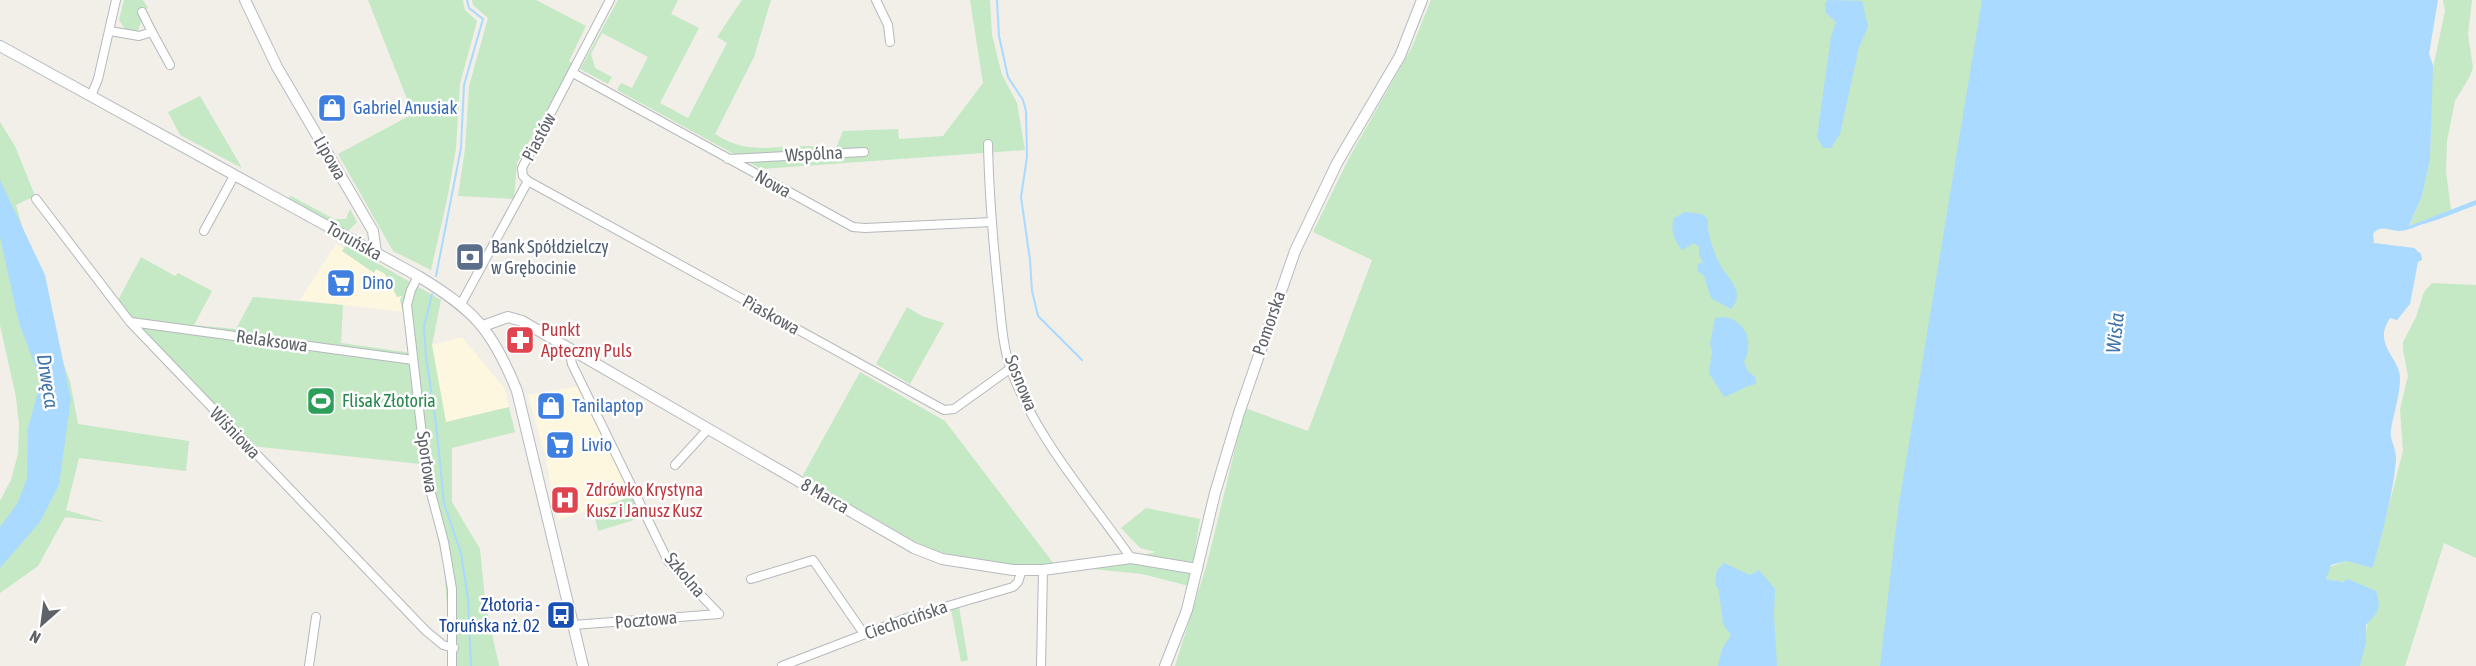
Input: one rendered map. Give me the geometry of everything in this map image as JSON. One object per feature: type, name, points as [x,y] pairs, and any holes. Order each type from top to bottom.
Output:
[{"type":"main road","name":"Lipowa","points":[[247,0],[277,67],[374,231],[376,253]]},
{"type":"main road","name":"Pomorska","points":[[1166,666],[1187,610],[1215,494],[1239,413],[1295,251],[1332,172],[1400,56],[1422,0]]},
{"type":"main road","name":"Toruńska","points":[[0,46],[418,276],[461,304],[483,326],[502,355],[517,391],[583,666]]},
{"type":"main road","name":"8 Marca","points":[[483,326],[502,318],[512,317],[914,548],[942,558],[1022,570],[1043,570],[1131,558],[1197,569]]},
{"type":"street","points":[[91,96],[98,79],[116,0]]},
{"type":"street","name":"Piastów","points":[[461,304],[528,181],[523,176],[522,168],[610,0]]},
{"type":"street","points":[[876,0],[888,25],[890,42]]},
{"type":"street","points":[[142,12],[170,65]]},
{"type":"street","points":[[110,31],[139,36],[152,32]]},
{"type":"street","name":"Nowa","points":[[573,73],[853,227],[992,222]]},
{"type":"street","name":"Sosnowa","points":[[988,144],[992,222],[1002,322],[1011,368],[1026,404],[1046,438],[1131,558]]},
{"type":"street","name":"Wspólna","points":[[728,159],[864,152]]},
{"type":"street","points":[[204,231],[234,176]]},
{"type":"street","name":"Piaskowa","points":[[528,181],[944,410],[954,409],[1011,368]]},
{"type":"street","name":"Wiśniowa","points":[[36,199],[130,322],[426,631],[443,645],[454,648]]},
{"type":"street","name":"Sportowa","points":[[418,276],[407,305],[427,478],[444,542],[452,589],[454,648],[452,666]]},
{"type":"street","name":"Relaksowa","points":[[130,322],[413,360]]},
{"type":"street","name":"Szkolna","points":[[569,348],[572,364],[668,561],[719,614]]},
{"type":"street","points":[[675,465],[708,429]]},
{"type":"street","points":[[751,579],[813,561],[842,599],[864,634]]},
{"type":"street","name":"Ciechocińska","points":[[782,666],[953,603],[1013,587],[1018,582],[1022,570]]},
{"type":"street","points":[[1041,666],[1043,570]]},
{"type":"street","name":"Pocztowa","points":[[573,626],[719,614]]},
{"type":"street","points":[[309,666],[316,617]]},
{"type":"shaded area","points":[[336,244],[408,285],[400,300],[404,312],[300,300]]},
{"type":"shaded area","points":[[462,337],[504,388],[509,407],[446,422],[432,345]]},
{"type":"shaded area","points":[[580,386],[634,496],[558,520],[545,455],[528,395]]},
{"type":"green space","points":[[124,0],[143,0],[148,8],[139,12],[142,19],[138,31],[125,29],[119,20]]},
{"type":"green space","points":[[368,0],[463,0],[465,10],[477,21],[460,84],[456,148],[431,270],[393,251],[338,154],[413,114]]},
{"type":"green space","points":[[472,0],[536,0],[586,26],[569,61],[573,63],[517,163],[514,199],[458,196],[465,149],[469,86],[488,18],[473,5]]},
{"type":"green space","points":[[618,0],[678,0],[671,14],[699,28],[660,103],[688,118],[727,43],[717,37],[742,0],[771,0],[754,57],[715,134],[726,141],[749,147],[836,148],[843,131],[898,129],[899,139],[943,136],[983,83],[970,0],[990,0],[992,35],[1002,75],[1017,103],[1025,150],[761,169],[617,90],[621,83],[632,88],[648,57],[602,33],[591,54],[595,68],[612,77],[608,84],[580,69]]},
{"type":"green space","points":[[1431,0],[2196,0],[2089,666],[1175,666],[1207,564],[1245,408],[1308,431],[1372,260],[1313,232],[1349,158],[1412,47]]},
{"type":"green space","points":[[2443,0],[2472,0],[2468,35],[2473,67],[2455,101],[2447,141],[2446,172],[2451,210],[2409,227],[2422,196],[2430,160],[2432,73],[2445,11]]},
{"type":"green space","points":[[200,96],[242,168],[180,135],[168,112]]},
{"type":"green space","points":[[0,122],[15,146],[35,196],[16,205],[59,353],[70,381],[78,424],[189,441],[186,471],[79,458],[66,510],[106,522],[65,517],[38,566],[0,593],[0,501],[11,480],[18,454],[19,424],[16,397],[0,325]]},
{"type":"green space","points":[[291,196],[334,219],[346,219],[350,209],[357,222],[347,232],[287,199]]},
{"type":"green space","points":[[346,245],[441,300],[432,345],[446,422],[509,407],[515,432],[452,448],[452,502],[480,549],[485,601],[499,666],[455,666],[450,643],[444,567],[430,503],[430,465],[252,446],[118,300],[141,257],[175,276],[178,273],[212,291],[194,325],[236,329],[253,297],[343,305],[341,343],[412,353],[400,300],[402,296],[397,297],[385,274],[376,269],[374,273],[342,251]]},
{"type":"green space","points":[[2432,283],[2476,285],[2476,558],[2444,543],[2405,666],[2360,666],[2368,621],[2366,586],[2359,586],[2348,580],[2343,582],[2326,579],[2329,567],[2347,561],[2365,566],[2374,564],[2403,451],[2400,409],[2408,376],[2403,342],[2416,317],[2424,292]]},
{"type":"green space","points":[[907,307],[922,316],[944,323],[910,384],[876,364]]},
{"type":"green space","points":[[860,372],[945,421],[1054,564],[1010,568],[932,551],[809,481],[803,475]]},
{"type":"green space","points":[[634,496],[644,517],[598,531],[593,509]]},
{"type":"green space","points":[[1146,508],[1200,519],[1189,586],[1142,574],[1082,568],[1156,552],[1140,548],[1121,528]]},
{"type":"green space","points":[[959,607],[968,660],[961,662],[951,609]]},
{"type":"water","points":[[1828,0],[1862,1],[1868,27],[1859,47],[1840,134],[1831,148],[1823,148],[1817,137],[1831,36],[1836,22],[1826,13],[1825,3]]},
{"type":"water","name":"Wisła","points":[[1982,0],[2438,0],[2429,54],[2433,65],[2430,160],[2422,196],[2409,226],[2476,200],[2476,205],[2406,230],[2379,229],[2373,234],[2374,243],[2414,248],[2421,254],[2422,260],[2418,262],[2410,304],[2397,320],[2390,318],[2385,327],[2385,343],[2399,370],[2400,384],[2391,429],[2396,456],[2395,473],[2374,564],[2372,568],[2347,561],[2331,565],[2326,579],[2343,582],[2348,579],[2376,591],[2379,607],[2366,625],[2366,642],[2360,666],[1880,666],[1898,510]]},
{"type":"water","name":"Drwęca","points":[[0,180],[45,275],[71,399],[59,485],[40,522],[0,568],[0,527],[17,504],[27,479],[28,428],[41,381],[19,323],[0,237]]},
{"type":"water","points":[[1685,212],[1702,214],[1708,219],[1708,231],[1714,251],[1737,293],[1731,309],[1711,298],[1704,276],[1698,271],[1697,265],[1703,262],[1699,255],[1699,247],[1694,243],[1682,250],[1675,239],[1672,227],[1674,218]]},
{"type":"water","points":[[1725,317],[1739,323],[1746,334],[1748,347],[1744,362],[1748,371],[1755,377],[1756,384],[1724,397],[1709,373],[1712,352],[1710,344],[1715,318]]},
{"type":"water","points":[[1724,563],[1750,575],[1759,570],[1775,589],[1777,666],[1718,666],[1722,649],[1731,635],[1723,624],[1719,591],[1715,583],[1717,570]]},
{"type":"waterway","points":[[436,276],[461,148],[464,85],[483,19],[469,8],[467,0]]},
{"type":"waterway","points":[[997,0],[999,36],[1008,77],[1023,100],[1026,111],[1027,157],[1021,197],[1032,291],[1038,316],[1082,360]]},
{"type":"waterway","points":[[432,294],[424,327],[426,357],[444,503],[461,553],[468,598],[471,666]]},
{"type":"place","name":"Gabriel Anusiak","points":[[332,108]]},
{"type":"place","name":"Bank Spółdzielczy w Grębocinie","points":[[470,257]]},
{"type":"place","name":"Dino","points":[[341,283]]},
{"type":"place","name":"Punkt Apteczny Puls","points":[[520,340]]},
{"type":"place","name":"Flisak Złotoria","points":[[321,401]]},
{"type":"place","name":"Tanilaptop","points":[[551,406]]},
{"type":"place","name":"Livio","points":[[560,445]]},
{"type":"place","name":"Zdrówko Krystyna Kusz i Janusz Kusz","points":[[565,500]]},
{"type":"place","name":"Złotoria - Toruńska nż. 02","points":[[561,615]]}]
